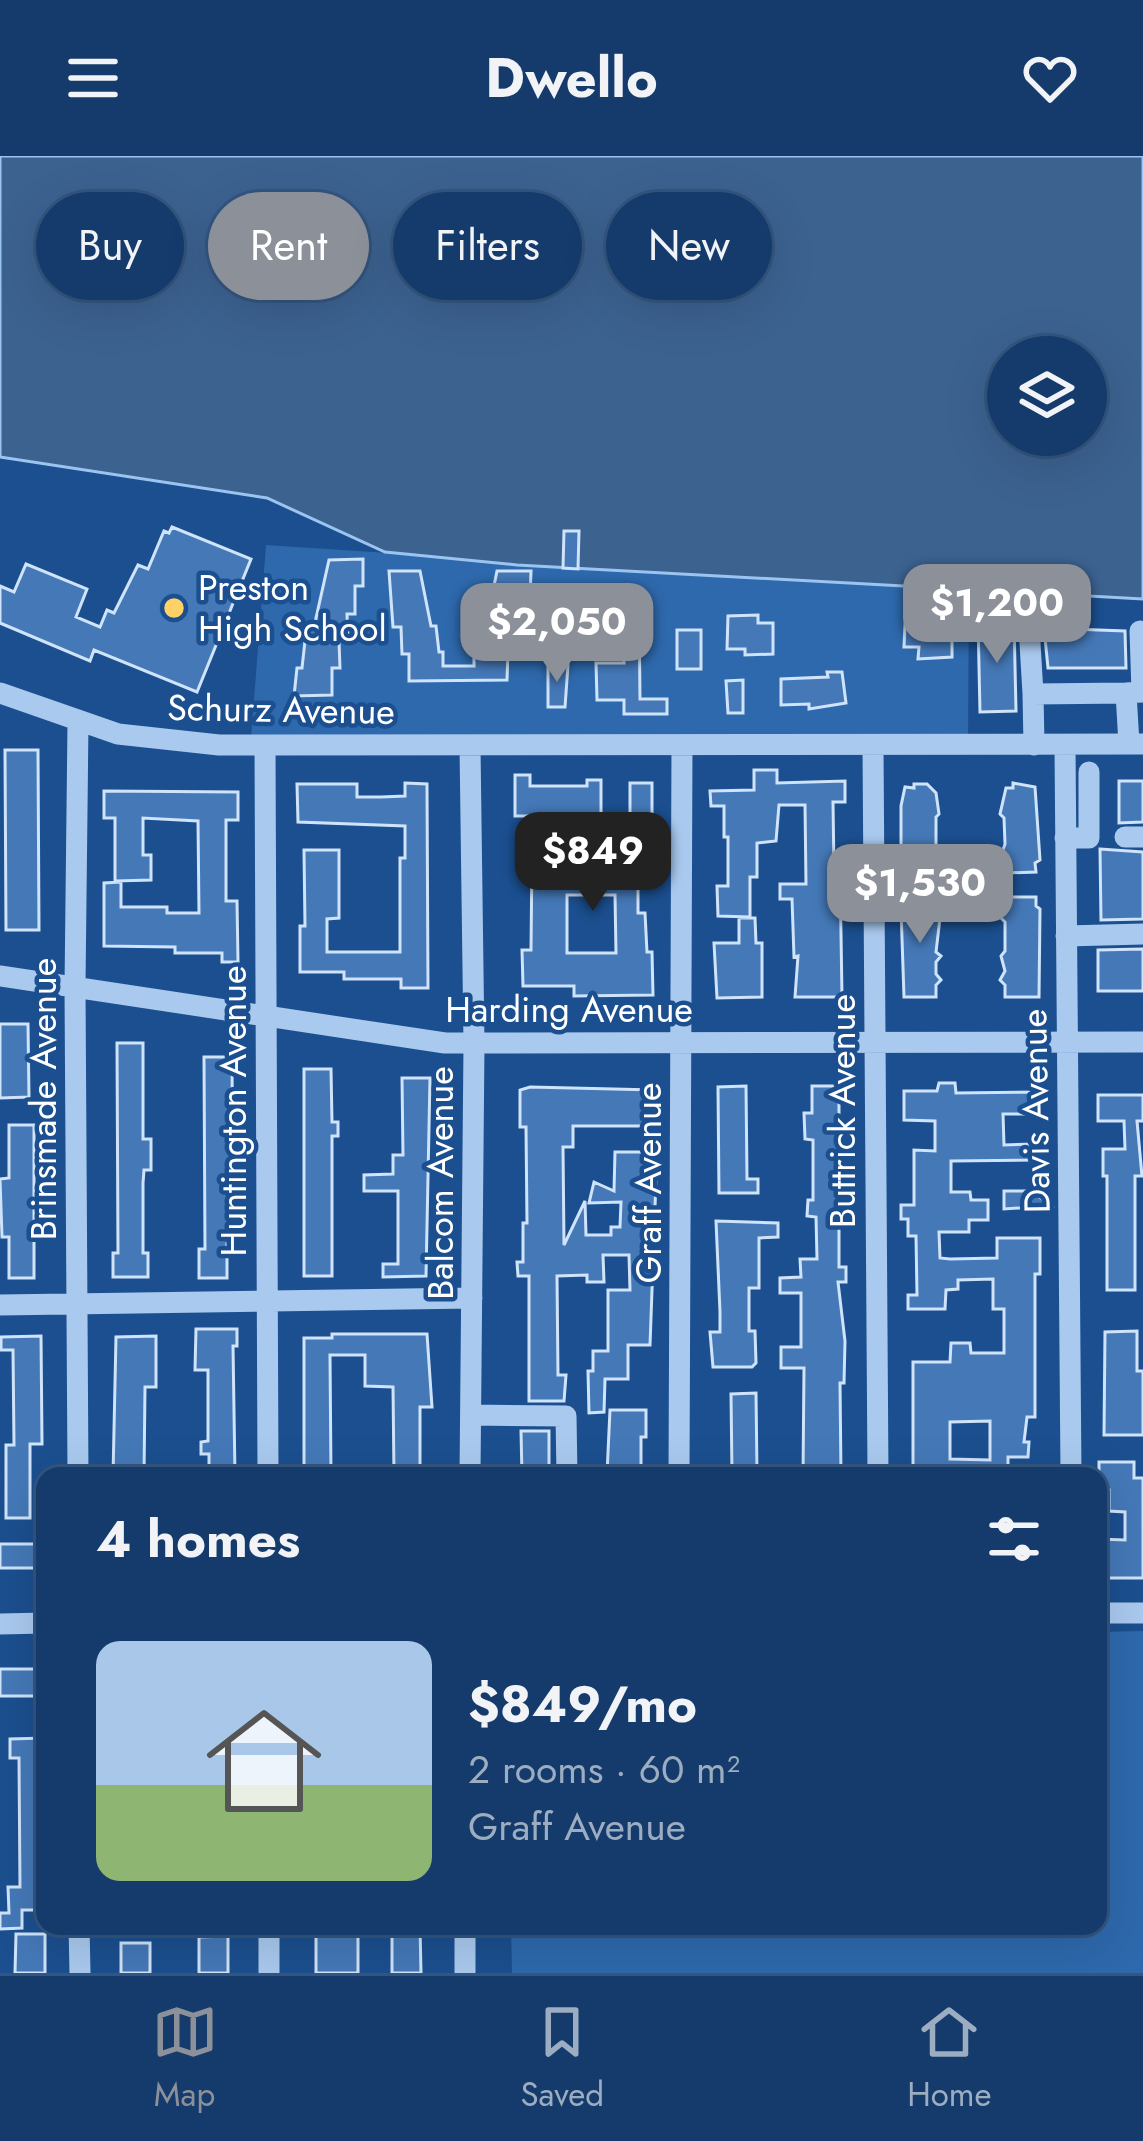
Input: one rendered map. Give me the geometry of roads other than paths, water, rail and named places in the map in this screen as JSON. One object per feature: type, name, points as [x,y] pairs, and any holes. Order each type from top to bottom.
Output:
[{"type":"street","points":[[1029,626],[1034,745]]},
{"type":"street","points":[[1033,694],[1142,692],[1140,631]]},
{"type":"street","name":"Schurz Avenue","points":[[0,692],[118,734],[170,742],[1136,744]]},
{"type":"street","points":[[1126,693],[1136,744]]},
{"type":"street","name":"Brinsmade Avenue","points":[[78,722],[78,1467]]},
{"type":"street","name":"Huntington Avenue","points":[[265,745],[268,1467]]},
{"type":"street","name":"Davis Avenue","points":[[1064,745],[1071,1467]]},
{"type":"street","name":"Balcom Avenue","points":[[470,746],[474,1044],[470,1467]]},
{"type":"street","name":"Graff Avenue","points":[[680,1467],[682,746]]},
{"type":"street","name":"Buttrick Avenue","points":[[873,746],[878,1467]]},
{"type":"street","points":[[1065,838],[1089,838],[1089,772]]},
{"type":"street","points":[[1066,936],[1143,934]]},
{"type":"street","name":"Harding Avenue","points":[[0,976],[435,1042],[1143,1042]]},
{"type":"street","points":[[0,1305],[472,1298]]},
{"type":"street","points":[[471,1415],[566,1416],[567,1467]]},
{"type":"street","points":[[1107,1613],[1143,1613]]},
{"type":"street","points":[[0,1624],[36,1623]]},
{"type":"street","points":[[80,1935],[80,1973]]},
{"type":"street","points":[[269,1935],[269,1973]]},
{"type":"street","points":[[465,1935],[465,1973]]},
{"type":"place","name":"Preston High School","points":[[174,608]]}]
